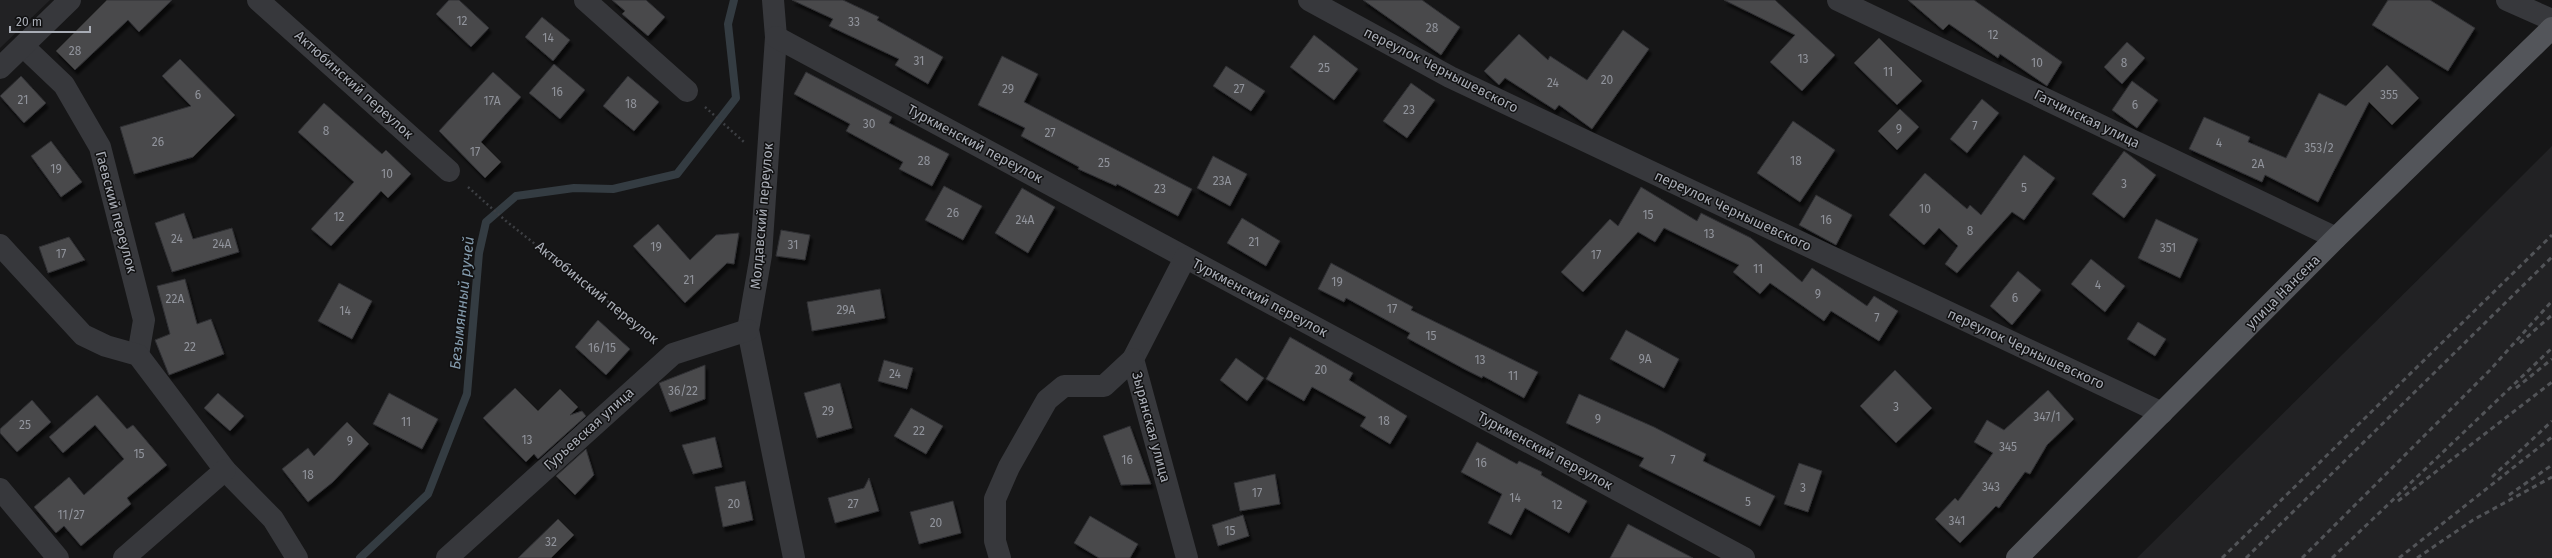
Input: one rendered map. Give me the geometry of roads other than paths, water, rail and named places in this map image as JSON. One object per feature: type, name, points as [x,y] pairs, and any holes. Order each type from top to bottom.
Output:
[{"type":"main road","name":"улица Нансена","points":[[2017,558],[2336,238],[2552,28]]},
{"type":"street","points":[[0,68],[70,0]]},
{"type":"street","name":"Актюбинский переулок","points":[[258,0],[449,171]]},
{"type":"street","points":[[585,0],[687,91]]},
{"type":"street","name":"Молдавский переулок","points":[[773,0],[776,37],[761,255],[748,330],[794,558]]},
{"type":"street","name":"переулок Чернышевского","points":[[1309,0],[1450,77],[2162,413]]},
{"type":"street","name":"Гатчинская улица","points":[[1838,0],[2336,238]]},
{"type":"street","points":[[2507,0],[2552,20]]},
{"type":"street","name":"Туркменский переулок","points":[[776,37],[1744,558]]},
{"type":"street","name":"Гаевский переулок","points":[[23,46],[64,85],[100,147],[144,320],[138,355]]},
{"type":"street","points":[[0,245],[83,335],[106,346],[138,355],[225,470],[273,519],[297,558]]},
{"type":"street","name":"Зырянская улица","points":[[1185,258],[1133,359],[1187,558]]},
{"type":"street","name":"Гурьевская улица","points":[[447,558],[672,354],[748,330]]},
{"type":"street","points":[[1000,558],[995,541],[995,499],[1009,467],[1047,400],[1064,386],[1104,386],[1133,359]]},
{"type":"street","points":[[124,558],[225,470]]},
{"type":"street","points":[[0,489],[58,558]]},
{"type":"waterway","name":"Безымянный ручей","points":[[360,558],[428,494],[467,394],[479,253],[486,222],[516,196],[574,188],[613,189],[677,174],[736,98],[728,24],[734,0]]},
{"type":"railway","points":[[2222,558],[2552,235]]},
{"type":"railway","points":[[2246,558],[2552,257]]},
{"type":"railway","points":[[2302,558],[2490,370],[2552,301]]},
{"type":"railway","points":[[2520,343],[2552,315]]},
{"type":"railway","points":[[2332,558],[2552,348]]},
{"type":"railway","points":[[2516,388],[2552,359]]},
{"type":"railway","points":[[2398,501],[2552,382]]},
{"type":"railway","points":[[2492,477],[2552,421]]},
{"type":"railway","points":[[2399,558],[2552,437]]},
{"type":"railway","points":[[2509,495],[2552,465]]},
{"type":"railway","points":[[2417,558],[2473,520],[2552,477]]}]
